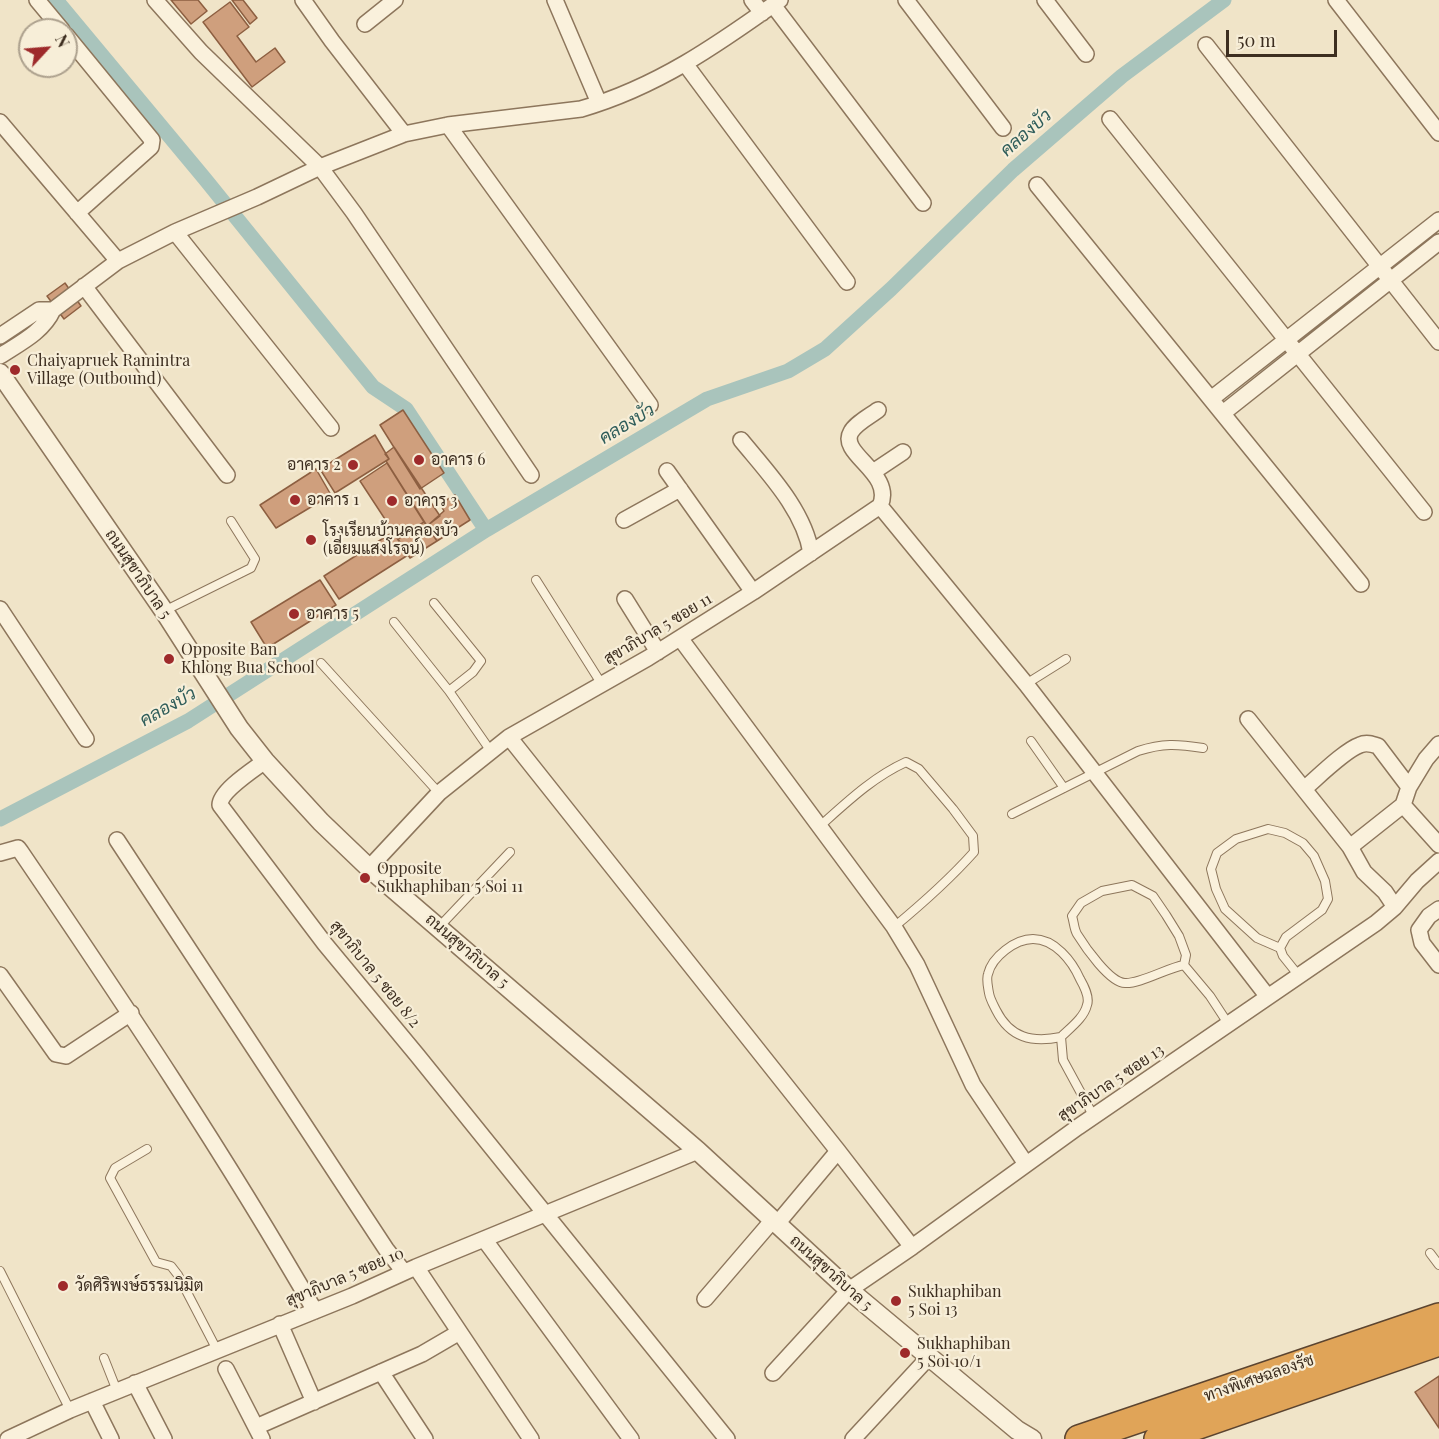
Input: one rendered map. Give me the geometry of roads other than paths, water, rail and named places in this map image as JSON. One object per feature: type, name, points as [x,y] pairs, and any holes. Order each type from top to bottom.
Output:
[{"type":"highway","name":"ทางพิเศษฉลองรัช","points":[[1079,1439],[1439,1317]]},
{"type":"highway","name":"ทางพิเศษฉลองรัช","points":[[1158,1439],[1439,1342]]},
{"type":"street","points":[[37,0],[52,18]]},
{"type":"street","points":[[155,0],[201,52],[320,167],[354,213],[531,475]]},
{"type":"street","points":[[303,0],[404,134]]},
{"type":"street","points":[[365,24],[395,0]]},
{"type":"street","points":[[555,0],[599,104]]},
{"type":"street","points":[[752,0],[772,6],[923,203]]},
{"type":"street","points":[[906,0],[1004,128]]},
{"type":"street","points":[[1045,0],[1086,54]]},
{"type":"street","points":[[1336,0],[1439,133]]},
{"type":"street","points":[[0,356],[26,340],[48,321],[53,310],[118,261],[203,219],[257,197],[320,167],[404,134],[448,125],[581,109],[599,104],[686,65],[772,6]]},
{"type":"street","points":[[1206,45],[1439,342]]},
{"type":"street","points":[[77,213],[153,144],[78,50]]},
{"type":"street","points":[[686,65],[847,282]]},
{"type":"street","points":[[1110,119],[1424,512]]},
{"type":"street","points":[[0,122],[118,261]]},
{"type":"street","points":[[448,125],[650,405]]},
{"type":"street","points":[[1037,185],[1361,584]]},
{"type":"street","points":[[1211,399],[1439,220]]},
{"type":"street","points":[[175,232],[331,428]]},
{"type":"street","points":[[1223,414],[1439,242]]},
{"type":"street","points":[[84,286],[227,475]]},
{"type":"street","points":[[0,336],[39,310],[53,310]]},
{"type":"street","name":"ถนนสุขาภิบาล 5","points":[[0,373],[164,611],[239,728],[265,761],[321,822],[369,868],[698,1151],[849,1290],[1017,1430],[1032,1439]]},
{"type":"street","points":[[878,410],[851,432],[849,439],[855,453],[873,472],[884,490],[884,498],[880,506],[1096,772],[1268,997]]},
{"type":"street","points":[[741,440],[769,474],[800,519],[808,536],[811,553]]},
{"type":"street","points":[[873,472],[903,452]]},
{"type":"street","points":[[667,471],[753,592]]},
{"type":"street","points":[[624,520],[680,489]]},
{"type":"street","name":"สุขาภิบาล 5 ซอย 11","points":[[369,868],[439,793],[490,750],[601,683],[658,652],[753,592],[880,506]]},
{"type":"street","points":[[625,599],[658,652]]},
{"type":"street","points":[[0,609],[86,739]]},
{"type":"street","points":[[680,638],[894,927],[917,965],[973,1085],[1026,1164]]},
{"type":"street","points":[[1248,719],[1350,847],[1364,872],[1395,907]]},
{"type":"street","points":[[509,737],[912,1247]]},
{"type":"street","points":[[1304,789],[1346,753],[1359,745],[1370,743],[1378,746],[1409,787]]},
{"type":"street","points":[[1350,847],[1403,805],[1409,787],[1426,759],[1439,744]]},
{"type":"street","name":"สุขาภิบาล 5 ซอย 8/2","points":[[265,761],[228,790],[221,797],[220,805],[325,944],[545,1214]]},
{"type":"street","points":[[1403,805],[1439,845]]},
{"type":"street","points":[[117,840],[386,1250],[410,1269],[458,1333],[531,1439]]},
{"type":"street","points":[[0,853],[12,848],[18,848],[21,852],[131,1013],[271,1236],[315,1311]]},
{"type":"street","name":"สุขาภิบาล 5 ซอย 13","points":[[773,1373],[849,1290],[1026,1164],[1376,923],[1395,907],[1439,861]]},
{"type":"street","points":[[1439,909],[1429,916],[1419,930],[1422,943],[1439,965]]},
{"type":"street","points":[[0,975],[56,1054],[66,1056],[131,1013]]},
{"type":"street","name":"สุขาภิบาล 5 ซอย 10","points":[[8,1439],[70,1410],[315,1311],[410,1269],[698,1151]]},
{"type":"street","points":[[705,1299],[838,1151]]},
{"type":"street","points":[[545,1214],[728,1439]]},
{"type":"street","points":[[484,1239],[631,1439]]},
{"type":"street","points":[[280,1324],[314,1402]]},
{"type":"street","points":[[226,1369],[259,1433],[314,1402],[422,1354],[458,1333]]},
{"type":"street","points":[[852,1439],[929,1357]]},
{"type":"street","points":[[381,1372],[425,1439]]},
{"type":"street","points":[[135,1383],[164,1439]]},
{"type":"street","points":[[92,1401],[111,1439]]},
{"type":"lane","points":[[164,611],[251,568],[255,559],[231,521]]},
{"type":"lane","points":[[536,580],[601,683]]},
{"type":"lane","points":[[434,603],[481,661],[473,672],[449,691]]},
{"type":"lane","points":[[394,622],[449,691],[490,750]]},
{"type":"lane","points":[[1026,684],[1066,659]]},
{"type":"lane","points":[[321,663],[439,793]]},
{"type":"lane","points":[[1031,741],[1064,788]]},
{"type":"lane","points":[[1012,814],[1138,752],[1175,743],[1203,748]]},
{"type":"lane","points":[[820,826],[866,786],[888,770],[906,762],[919,769],[967,827],[973,836],[974,852],[934,894],[894,927]]},
{"type":"lane","points":[[1280,948],[1286,937],[1322,910],[1328,899],[1325,881],[1314,856],[1303,843],[1285,833],[1268,829],[1236,839],[1217,853],[1211,869],[1216,889],[1225,909],[1257,938],[1280,948],[1283,956],[1299,976]]},
{"type":"lane","points":[[439,927],[510,852]]},
{"type":"lane","points":[[1132,885],[1153,896],[1166,915],[1179,936],[1186,955],[1184,965],[1124,983],[1110,977],[1076,932],[1072,916],[1081,903],[1102,891],[1132,885]]},
{"type":"lane","points":[[1033,939],[1050,945],[1065,955],[1073,964],[1086,990],[1088,1004],[1078,1021],[1061,1037],[1049,1040],[1017,1036],[1000,1019],[989,996],[987,975],[996,959],[1013,945],[1033,939]]},
{"type":"lane","points":[[1184,965],[1210,996],[1229,1025]]},
{"type":"lane","points":[[1061,1037],[1063,1060],[1094,1117]]},
{"type":"lane","points":[[147,1149],[115,1167],[110,1178],[156,1262],[171,1266],[178,1275],[217,1350]]},
{"type":"lane","points":[[1430,1252],[1439,1265]]},
{"type":"lane","points":[[0,1271],[70,1410]]},
{"type":"lane","points":[[104,1358],[117,1391]]},
{"type":"waterway","points":[[56,0],[205,179],[373,387],[406,409],[486,530]]},
{"type":"waterway","name":"คลองบัว","points":[[0,819],[188,721],[486,530],[707,399],[788,371],[825,349],[891,289],[1013,170],[1122,76],[1224,0]]},
{"type":"place","name":"Chaiyapruek Ramintra Village (Outbound)","points":[[15,370]]},
{"type":"place","name":"อาคาร 6","points":[[419,460]]},
{"type":"place","name":"อาคาร 2","points":[[353,465]]},
{"type":"place","name":"อาคาร 1","points":[[295,500]]},
{"type":"place","name":"อาคาร 3","points":[[392,501]]},
{"type":"place","name":"โรงเรียนบ้านคลองบัว (เอี่ยมแสงโรจน์)","points":[[311,540]]},
{"type":"place","name":"อาคาร 5","points":[[294,614]]},
{"type":"place","name":"Opposite Ban Khlong Bua School","points":[[169,659]]},
{"type":"place","name":"Opposite Sukhaphiban 5 Soi 11","points":[[365,878]]},
{"type":"place","name":"วัดศิริพงษ์ธรรมนิมิต","points":[[63,1286]]},
{"type":"place","name":"Sukhaphiban 5 Soi 13","points":[[896,1301]]},
{"type":"place","name":"Sukhaphiban 5 Soi 10/1","points":[[905,1353]]}]
